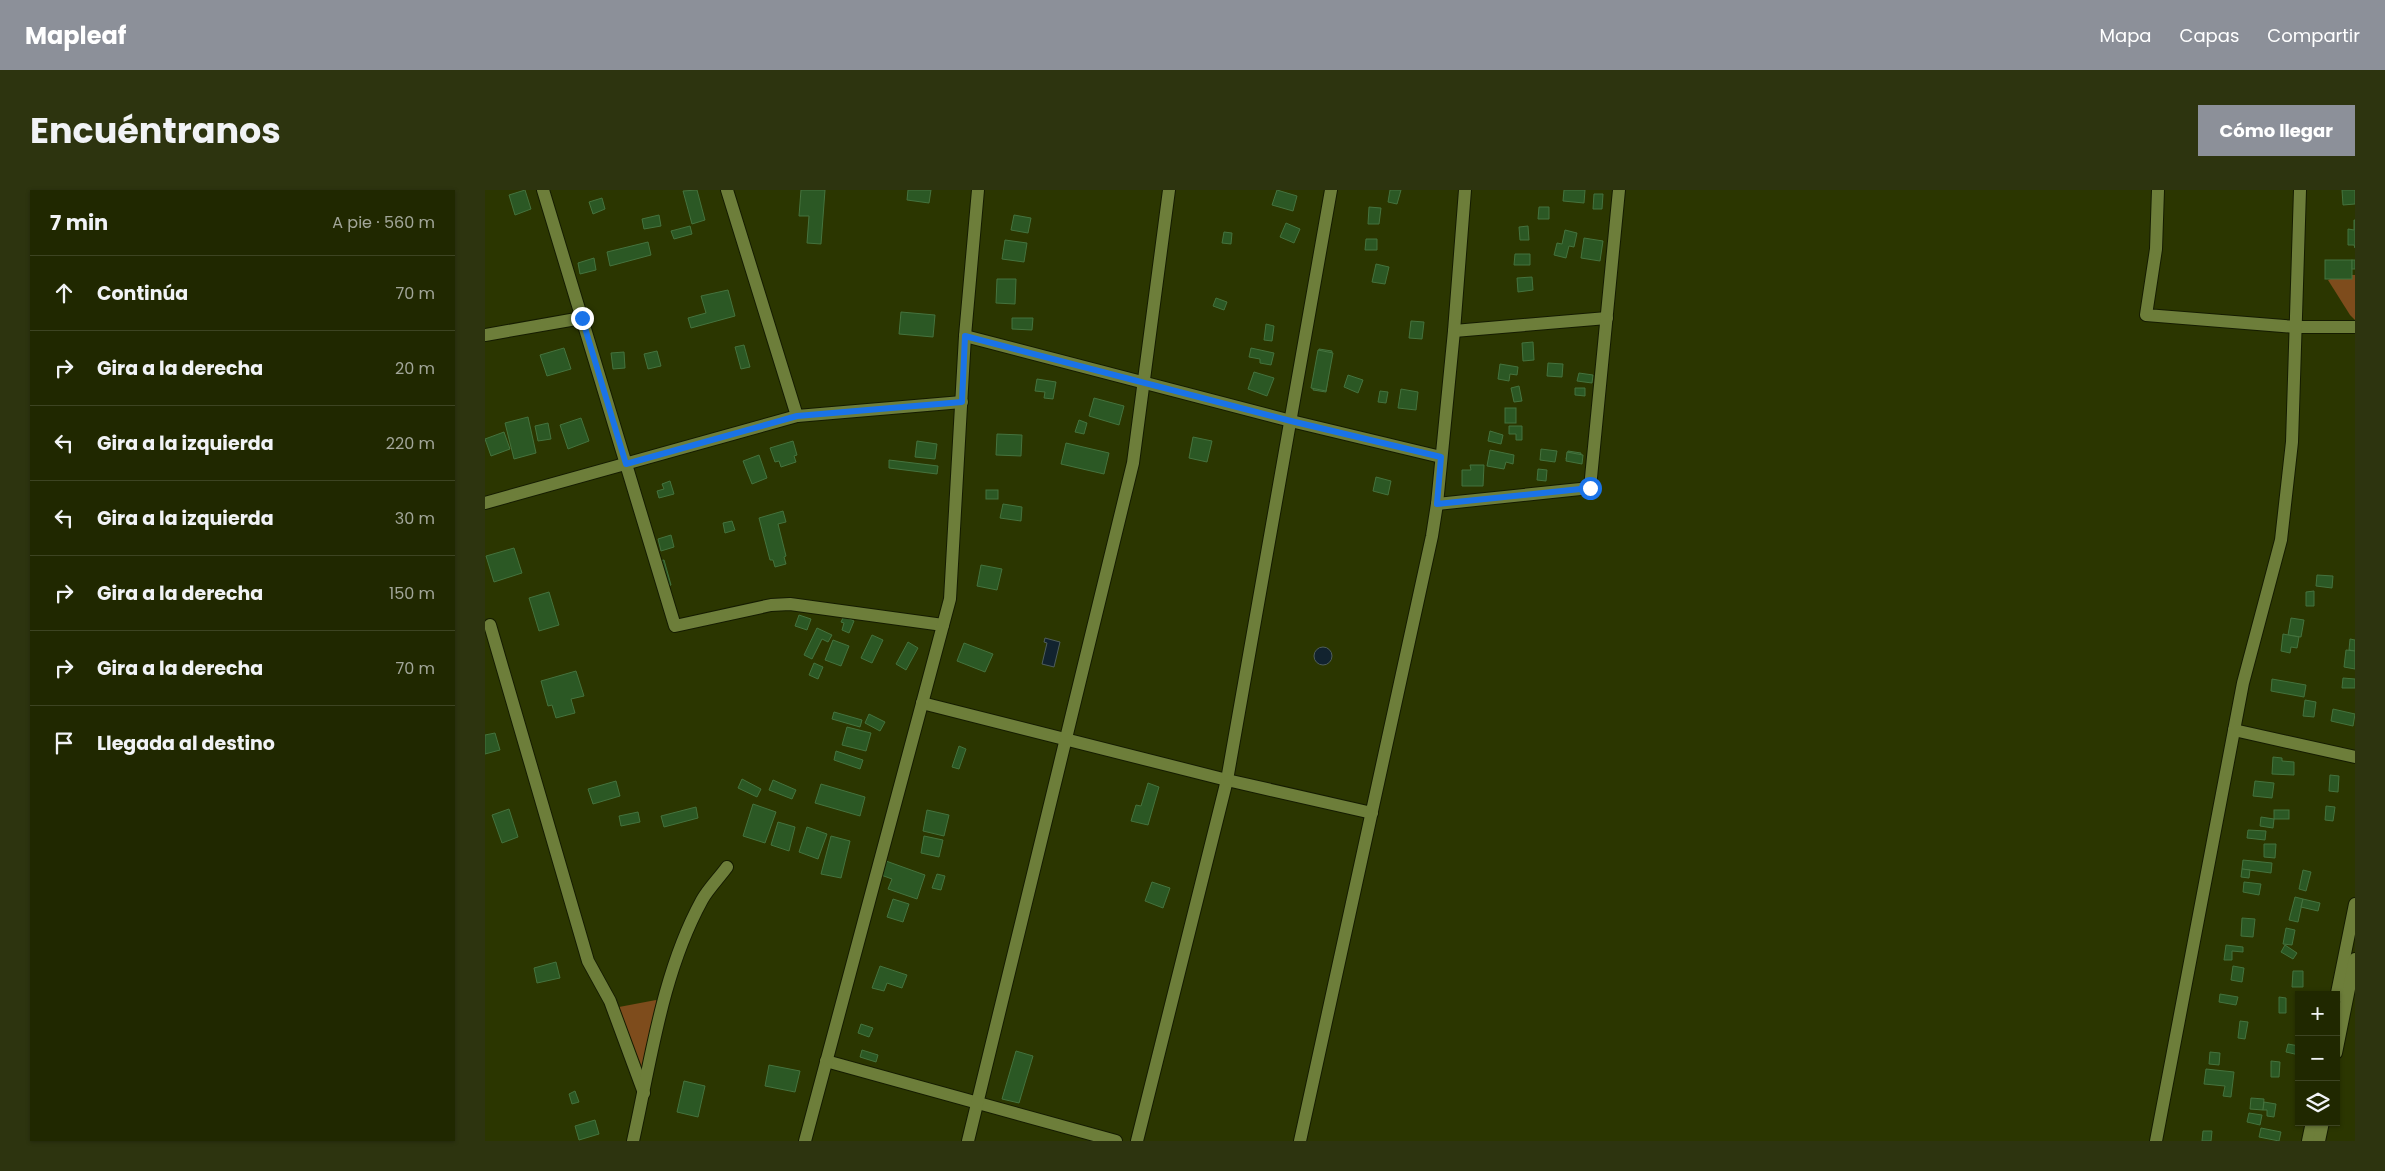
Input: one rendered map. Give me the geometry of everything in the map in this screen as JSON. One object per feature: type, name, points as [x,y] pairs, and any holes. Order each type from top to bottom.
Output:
[{"type":"street","points":[[543,190],[675,626],[771,605],[790,604],[943,625]]},
{"type":"street","points":[[727,190],[797,416]]},
{"type":"street","points":[[805,1141],[950,599],[965,336],[978,190]]},
{"type":"street","points":[[968,1141],[1133,463],[1169,190]]},
{"type":"street","points":[[1137,1141],[1227,780],[1331,190]]},
{"type":"street","points":[[1301,1141],[1437,504],[1454,331],[1465,190]]},
{"type":"street","points":[[1437,504],[1590,488],[1619,190]]},
{"type":"street","points":[[2158,190],[2156,249],[2146,315],[2296,327],[2355,328]]},
{"type":"street","points":[[2155,1141],[2243,683],[2281,540],[2292,442],[2300,190]]},
{"type":"street","points":[[485,335],[582,318]]},
{"type":"street","points":[[1454,331],[1607,318]]},
{"type":"street","points":[[965,336],[1291,421],[1441,457]]},
{"type":"street","points":[[485,503],[797,416],[962,402]]},
{"type":"street","points":[[490,625],[588,961],[610,1001],[643,1093]]},
{"type":"street","points":[[922,703],[1227,780],[1372,813]]},
{"type":"street","points":[[2234,730],[2355,757]]},
{"type":"street","points":[[633,1141],[666,993],[683,938],[703,898],[727,867]]},
{"type":"street","points":[[2337,991],[2355,904]]},
{"type":"street","points":[[2339,1036],[2355,959]]},
{"type":"street","points":[[827,1061],[1116,1141]]},
{"type":"street","points":[[2308,1141],[2311,1126]]},
{"type":"street","points":[[2319,1141],[2322,1126]]},
{"type":"shaded area","points":[[2341,275],[2355,275],[2355,320],[2328,280]]},
{"type":"shaded area","points":[[656,1000],[658,1002],[642,1071],[619,1007]]},
{"type":"water","points":[[1045,638],[1060,642],[1054,667],[1042,664],[1047,643],[1044,642]]},
{"type":"water","points":[[1319,647],[1327,647],[1332,652],[1330,663],[1319,665],[1314,660],[1314,652]]},
{"type":"building","points":[[525,190],[531,209],[515,215],[509,195]]},
{"type":"building","points":[[697,190],[705,220],[692,224],[683,191]]},
{"type":"building","points":[[801,190],[825,190],[821,244],[807,243],[809,216],[799,216]]},
{"type":"building","points":[[908,190],[931,190],[929,203],[907,200]]},
{"type":"building","points":[[1277,190],[1297,196],[1293,211],[1272,205]]},
{"type":"building","points":[[1390,190],[1401,190],[1397,204],[1388,202]]},
{"type":"building","points":[[1564,190],[1585,190],[1584,203],[1563,201]]},
{"type":"building","points":[[2342,190],[2355,190],[2355,204],[2343,205]]},
{"type":"building","points":[[1594,194],[1603,194],[1602,209],[1593,209]]},
{"type":"building","points":[[602,198],[605,209],[593,214],[589,202]]},
{"type":"building","points":[[1369,207],[1381,208],[1379,224],[1368,224]]},
{"type":"building","points":[[1539,207],[1549,207],[1549,219],[1538,219]]},
{"type":"building","points":[[659,215],[661,226],[644,229],[642,219]]},
{"type":"building","points":[[1014,215],[1031,218],[1028,233],[1011,230]]},
{"type":"building","points":[[2354,220],[2355,248],[2354,245],[2348,245],[2348,229],[2354,230]]},
{"type":"building","points":[[1286,223],[1300,229],[1294,243],[1280,237]]},
{"type":"building","points":[[690,226],[692,234],[674,239],[671,231]]},
{"type":"building","points":[[1528,226],[1529,240],[1520,240],[1519,227]]},
{"type":"building","points":[[1565,230],[1577,233],[1574,247],[1569,246],[1566,258],[1554,255],[1557,243],[1562,244]]},
{"type":"building","points":[[1224,232],[1232,233],[1231,244],[1222,243]]},
{"type":"building","points":[[1584,238],[1603,241],[1600,261],[1581,258]]},
{"type":"building","points":[[1366,239],[1377,239],[1377,250],[1365,250]]},
{"type":"building","points":[[1005,240],[1027,243],[1024,262],[1002,259]]},
{"type":"building","points":[[648,242],[651,255],[610,266],[607,252]]},
{"type":"building","points":[[1515,254],[1530,254],[1530,265],[1514,265]]},
{"type":"building","points":[[594,258],[596,270],[580,274],[578,263]]},
{"type":"building","points":[[2325,260],[2352,260],[2352,279],[2325,279]]},
{"type":"building","points":[[2352,260],[2355,260],[2355,269],[2352,269]]},
{"type":"building","points":[[1376,264],[1389,267],[1385,284],[1372,282]]},
{"type":"building","points":[[1532,277],[1533,290],[1518,292],[1517,278]]},
{"type":"building","points":[[997,279],[1016,279],[1015,304],[996,303]]},
{"type":"building","points":[[728,290],[735,316],[691,328],[688,318],[706,313],[701,296]]},
{"type":"building","points":[[1216,298],[1227,302],[1224,310],[1213,306]]},
{"type":"building","points":[[901,312],[935,315],[933,337],[899,334]]},
{"type":"building","points":[[1012,318],[1033,318],[1032,330],[1012,329]]},
{"type":"building","points":[[1411,321],[1424,322],[1422,339],[1409,338]]},
{"type":"building","points":[[1266,324],[1274,326],[1272,341],[1264,340]]},
{"type":"building","points":[[1533,342],[1534,360],[1523,361],[1522,343]]},
{"type":"building","points":[[744,345],[750,367],[741,369],[735,347]]},
{"type":"building","points":[[564,348],[571,369],[547,376],[540,355]]},
{"type":"building","points":[[1251,348],[1274,353],[1271,365],[1260,363],[1260,359],[1249,357]]},
{"type":"building","points":[[1319,349],[1332,351],[1326,392],[1313,390]]},
{"type":"building","points":[[1318,350],[1333,353],[1326,391],[1311,388]]},
{"type":"building","points":[[657,351],[661,366],[648,369],[644,354]]},
{"type":"building","points":[[624,352],[625,368],[613,369],[611,353]]},
{"type":"building","points":[[1548,363],[1563,364],[1562,377],[1547,376]]},
{"type":"building","points":[[1500,364],[1518,367],[1517,375],[1510,374],[1509,381],[1498,379]]},
{"type":"building","points":[[1254,372],[1274,378],[1267,396],[1248,389]]},
{"type":"building","points":[[1579,373],[1593,375],[1592,383],[1577,381]]},
{"type":"building","points":[[1348,375],[1363,380],[1358,393],[1344,387]]},
{"type":"building","points":[[1037,379],[1056,382],[1053,399],[1044,398],[1045,392],[1035,391]]},
{"type":"building","points":[[1519,386],[1522,401],[1514,402],[1511,388]]},
{"type":"building","points":[[1575,388],[1585,388],[1585,396],[1575,395]]},
{"type":"building","points":[[1401,389],[1418,392],[1416,410],[1398,408]]},
{"type":"building","points":[[1380,391],[1388,392],[1386,403],[1378,402]]},
{"type":"building","points":[[1094,398],[1124,406],[1119,425],[1089,416]]},
{"type":"building","points":[[1505,408],[1516,408],[1516,423],[1505,423]]},
{"type":"building","points":[[528,417],[536,453],[514,459],[505,423]]},
{"type":"building","points":[[581,418],[589,441],[568,449],[560,425]]},
{"type":"building","points":[[1079,420],[1087,423],[1084,434],[1075,432]]},
{"type":"building","points":[[548,423],[551,439],[538,441],[535,426]]},
{"type":"building","points":[[1509,426],[1522,426],[1522,440],[1516,440],[1516,434],[1509,434]]},
{"type":"building","points":[[1490,431],[1503,435],[1501,444],[1488,441]]},
{"type":"building","points":[[504,432],[510,449],[491,456],[485,439]]},
{"type":"building","points":[[997,434],[1022,435],[1021,456],[996,455]]},
{"type":"building","points":[[1193,437],[1212,441],[1207,462],[1189,458]]},
{"type":"building","points":[[793,441],[797,455],[794,456],[796,462],[781,467],[779,461],[775,462],[770,448]]},
{"type":"building","points":[[917,441],[937,444],[935,459],[915,457]]},
{"type":"building","points":[[1066,443],[1109,453],[1104,474],[1061,464]]},
{"type":"building","points":[[1541,449],[1557,451],[1555,462],[1540,460]]},
{"type":"building","points":[[1490,450],[1514,455],[1513,464],[1506,462],[1504,469],[1487,466]]},
{"type":"building","points":[[1568,451],[1581,453],[1580,462],[1566,459]]},
{"type":"building","points":[[1567,452],[1583,455],[1582,464],[1566,461]]},
{"type":"building","points":[[759,455],[767,478],[752,484],[743,461]]},
{"type":"building","points":[[889,460],[938,466],[937,474],[889,468]]},
{"type":"building","points":[[1470,465],[1484,465],[1483,486],[1462,486],[1462,470],[1471,470]]},
{"type":"building","points":[[1538,469],[1547,470],[1546,481],[1537,480]]},
{"type":"building","points":[[1376,477],[1391,481],[1388,495],[1373,491]]},
{"type":"building","points":[[670,481],[674,494],[659,498],[657,491],[664,489],[662,484]]},
{"type":"building","points":[[986,490],[998,490],[998,499],[986,499]]},
{"type":"building","points":[[1003,504],[1022,507],[1021,521],[1000,518]]},
{"type":"building","points":[[783,511],[786,522],[778,524],[786,556],[784,557],[786,564],[775,567],[773,560],[770,560],[759,518]]},
{"type":"building","points":[[732,521],[735,530],[725,533],[723,523]]},
{"type":"building","points":[[671,535],[674,547],[661,551],[658,539]]},
{"type":"building","points":[[514,548],[522,573],[494,582],[486,556]]},
{"type":"building","points":[[664,560],[671,585],[666,587],[659,561]]},
{"type":"building","points":[[981,565],[1002,569],[997,590],[977,586]]},
{"type":"building","points":[[2317,575],[2333,576],[2332,588],[2316,586]]},
{"type":"building","points":[[2314,591],[2314,606],[2306,606],[2306,592]]},
{"type":"building","points":[[549,592],[559,625],[539,631],[529,598]]},
{"type":"building","points":[[799,615],[811,619],[807,630],[795,626]]},
{"type":"building","points":[[844,616],[854,621],[849,633],[842,630],[844,623],[841,622]]},
{"type":"building","points":[[2291,618],[2304,620],[2301,637],[2288,635]]},
{"type":"building","points":[[817,628],[832,635],[828,642],[822,639],[812,659],[804,655]]},
{"type":"building","points":[[2283,634],[2299,637],[2297,648],[2291,647],[2290,653],[2281,651]]},
{"type":"building","points":[[872,635],[883,640],[872,663],[861,658]]},
{"type":"building","points":[[2350,639],[2355,640],[2355,651],[2349,650]]},
{"type":"building","points":[[833,640],[849,646],[841,666],[825,660]]},
{"type":"building","points":[[908,642],[918,648],[906,670],[896,664]]},
{"type":"building","points":[[964,643],[993,654],[985,672],[957,661]]},
{"type":"building","points":[[2346,650],[2355,651],[2355,669],[2344,667]]},
{"type":"building","points":[[814,663],[823,667],[818,679],[809,675]]},
{"type":"building","points":[[576,671],[584,696],[571,699],[575,713],[556,718],[552,705],[548,706],[541,681]]},
{"type":"building","points":[[2343,678],[2355,679],[2355,688],[2342,688]]},
{"type":"building","points":[[2272,679],[2306,685],[2304,697],[2271,691]]},
{"type":"building","points":[[2305,700],[2316,702],[2314,717],[2303,716]]},
{"type":"building","points":[[2333,709],[2355,714],[2353,726],[2331,721]]},
{"type":"building","points":[[834,712],[862,720],[860,727],[832,719]]},
{"type":"building","points":[[869,714],[885,722],[880,731],[865,723]]},
{"type":"building","points":[[847,727],[871,733],[866,751],[842,745]]},
{"type":"building","points":[[495,733],[500,750],[485,754],[485,735]]},
{"type":"building","points":[[959,746],[966,749],[959,769],[952,767]]},
{"type":"building","points":[[836,751],[863,760],[860,769],[834,760]]},
{"type":"building","points":[[2273,757],[2282,758],[2282,761],[2294,762],[2294,775],[2272,774]]},
{"type":"building","points":[[2330,775],[2339,776],[2338,792],[2329,791]]},
{"type":"building","points":[[742,779],[761,789],[757,797],[738,788]]},
{"type":"building","points":[[773,780],[796,790],[792,799],[769,790]]},
{"type":"building","points":[[616,781],[620,796],[593,804],[588,789]]},
{"type":"building","points":[[2255,781],[2274,783],[2272,798],[2253,796]]},
{"type":"building","points":[[1148,783],[1159,787],[1148,825],[1131,821],[1136,805],[1141,806]]},
{"type":"building","points":[[821,784],[865,797],[860,816],[815,803]]},
{"type":"building","points":[[753,804],[776,812],[765,843],[743,836]]},
{"type":"building","points":[[2326,806],[2335,807],[2333,821],[2325,820]]},
{"type":"building","points":[[696,807],[698,818],[664,827],[661,816]]},
{"type":"building","points":[[509,809],[518,837],[502,843],[492,815]]},
{"type":"building","points":[[927,810],[949,815],[944,836],[923,831]]},
{"type":"building","points":[[2274,810],[2289,810],[2289,819],[2274,819]]},
{"type":"building","points":[[638,812],[640,822],[621,826],[619,816]]},
{"type":"building","points":[[2261,817],[2274,819],[2273,828],[2260,826]]},
{"type":"building","points":[[778,822],[795,827],[789,851],[771,845]]},
{"type":"building","points":[[807,827],[827,834],[818,859],[799,852]]},
{"type":"building","points":[[2248,830],[2266,831],[2265,840],[2247,838]]},
{"type":"building","points":[[831,836],[850,841],[841,878],[821,874]]},
{"type":"building","points":[[924,836],[943,840],[939,857],[921,853]]},
{"type":"building","points":[[2264,844],[2276,844],[2275,858],[2264,857]]},
{"type":"building","points":[[2243,860],[2272,863],[2271,873],[2242,869]]},
{"type":"building","points":[[886,861],[925,875],[917,899],[888,889],[892,879],[881,875]]},
{"type":"building","points":[[2242,869],[2250,870],[2249,878],[2241,877]]},
{"type":"building","points":[[2303,870],[2311,872],[2306,891],[2299,889]]},
{"type":"building","points":[[937,874],[945,876],[941,890],[932,888]]},
{"type":"building","points":[[1152,882],[1170,888],[1163,908],[1145,901]]},
{"type":"building","points":[[2244,882],[2261,884],[2259,895],[2243,892]]},
{"type":"building","points":[[2295,897],[2303,899],[2298,922],[2289,920]]},
{"type":"building","points":[[893,899],[909,904],[903,922],[887,917]]},
{"type":"building","points":[[2303,899],[2320,903],[2318,911],[2301,907]]},
{"type":"building","points":[[2242,918],[2255,919],[2253,937],[2241,936]]},
{"type":"building","points":[[2286,928],[2295,930],[2292,945],[2283,944]]},
{"type":"building","points":[[2226,945],[2243,947],[2243,952],[2232,951],[2232,960],[2224,960]]},
{"type":"building","points":[[2285,945],[2297,953],[2293,959],[2281,952]]},
{"type":"building","points":[[556,962],[560,978],[537,983],[534,968]]},
{"type":"building","points":[[880,966],[907,975],[902,988],[887,983],[884,991],[872,988]]},
{"type":"building","points":[[2233,966],[2244,968],[2242,982],[2231,980]]},
{"type":"building","points":[[2293,971],[2303,971],[2303,987],[2292,987]]},
{"type":"building","points":[[2220,994],[2238,997],[2236,1005],[2219,1002]]},
{"type":"building","points":[[2279,997],[2286,998],[2286,1013],[2279,1013]]},
{"type":"building","points":[[2240,1021],[2248,1022],[2245,1039],[2238,1038]]},
{"type":"building","points":[[861,1024],[873,1028],[869,1037],[858,1033]]},
{"type":"building","points":[[2288,1044],[2295,1045],[2295,1054],[2286,1052]]},
{"type":"building","points":[[862,1050],[878,1055],[876,1062],[860,1057]]},
{"type":"building","points":[[1016,1051],[1033,1056],[1019,1103],[1002,1099]]},
{"type":"building","points":[[2210,1052],[2220,1053],[2219,1065],[2209,1064]]},
{"type":"building","points":[[2271,1061],[2280,1062],[2279,1077],[2271,1077]]},
{"type":"building","points":[[769,1065],[800,1071],[795,1092],[765,1086]]},
{"type":"building","points":[[2206,1069],[2234,1072],[2231,1097],[2223,1096],[2225,1086],[2204,1084]]},
{"type":"building","points":[[684,1081],[705,1086],[698,1117],[677,1112]]},
{"type":"building","points":[[575,1091],[579,1102],[572,1104],[569,1094]]},
{"type":"building","points":[[2251,1098],[2264,1099],[2263,1110],[2250,1109]]},
{"type":"building","points":[[2264,1102],[2276,1104],[2274,1117],[2267,1116],[2267,1110],[2263,1110]]},
{"type":"building","points":[[2249,1113],[2262,1115],[2260,1125],[2247,1122]]},
{"type":"building","points":[[595,1120],[599,1134],[579,1140],[575,1126]]},
{"type":"building","points":[[2261,1128],[2281,1132],[2279,1141],[2259,1137]]},
{"type":"building","points":[[2203,1131],[2212,1131],[2211,1141],[2202,1141]]},
{"type":"route","points":[[582,318],[626,464],[797,416],[962,402],[965,336],[1291,421],[1441,457],[1437,504],[1590,488]]}]
